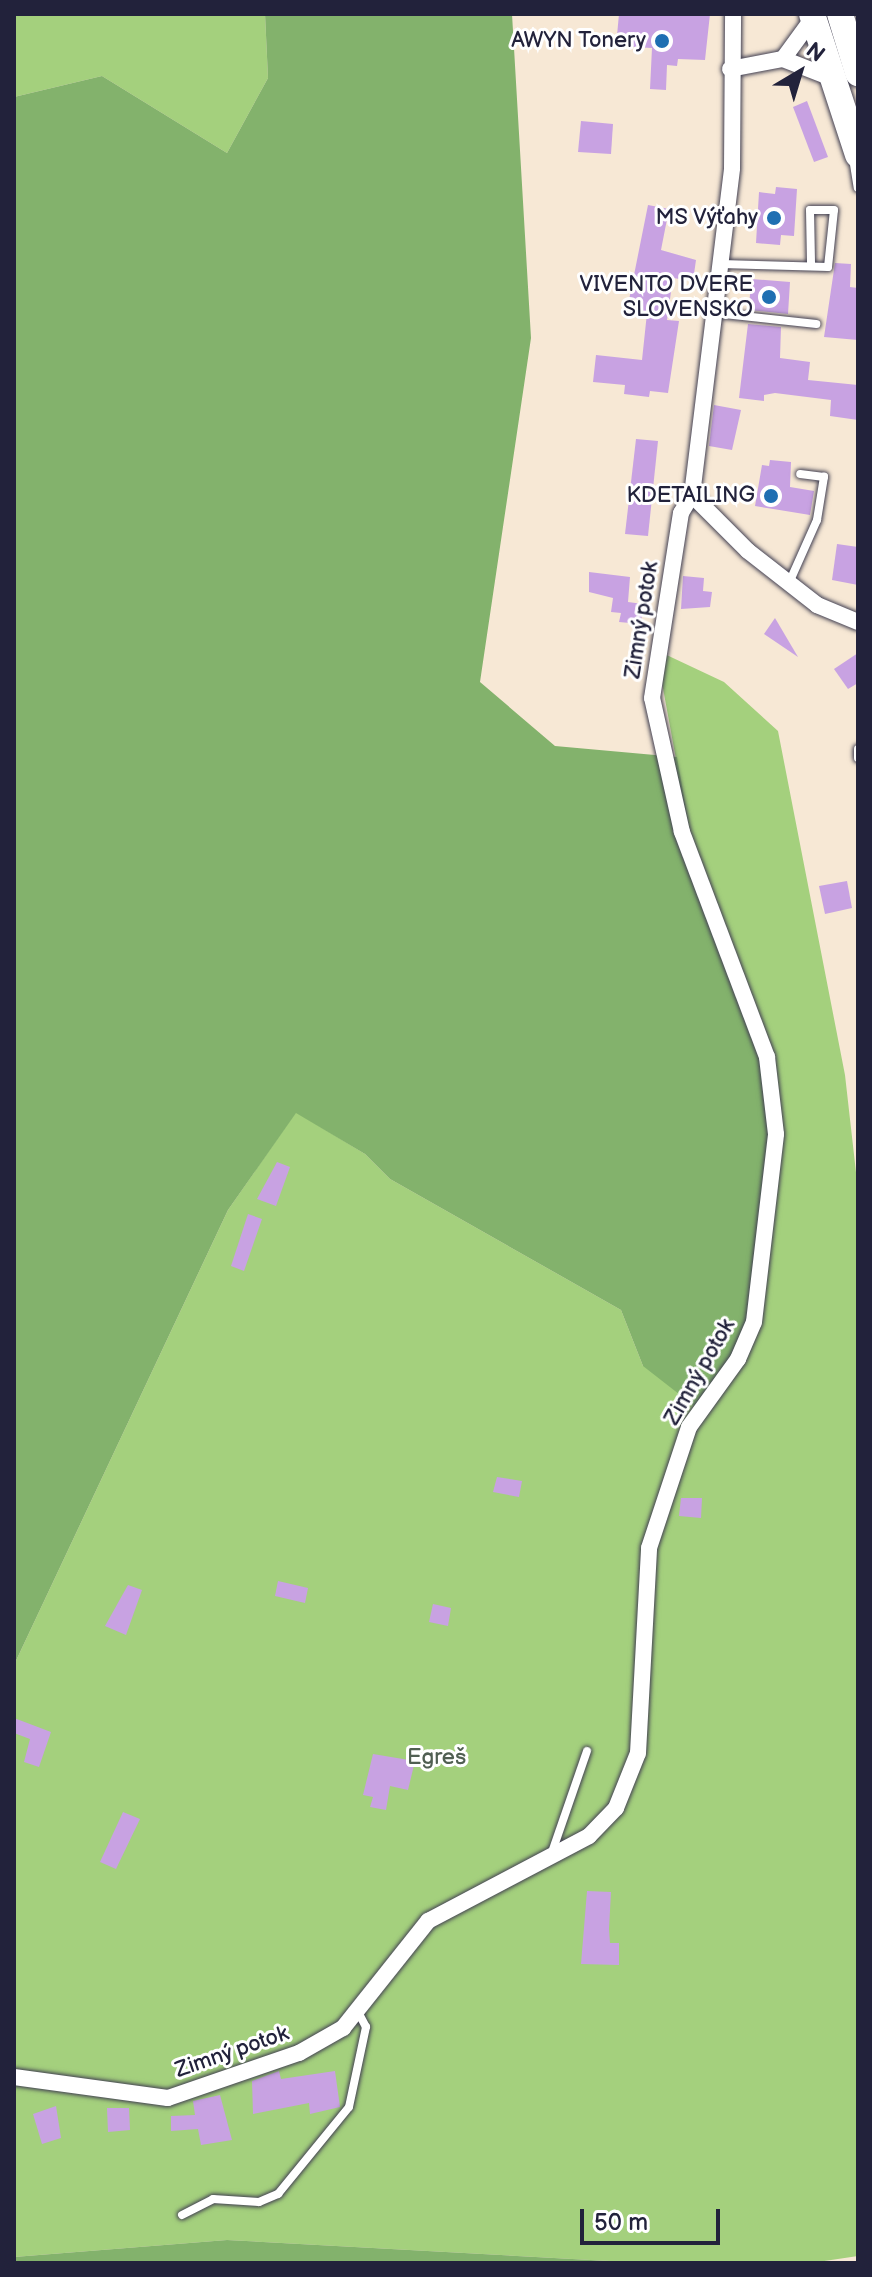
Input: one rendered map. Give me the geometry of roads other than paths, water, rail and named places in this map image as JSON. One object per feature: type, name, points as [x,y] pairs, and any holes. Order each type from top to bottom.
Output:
[{"type":"main road","points":[[840,14],[858,73]]},
{"type":"main road","points":[[812,16],[829,77],[858,155]]},
{"type":"street","name":"Zimný potok","points":[[14,2077],[168,2098],[299,2053],[343,2028],[428,1921],[589,1836],[616,1808],[638,1753],[649,1548],[689,1427],[738,1359],[754,1322],[776,1134],[767,1057],[682,832],[652,698],[681,513],[692,495],[721,264],[733,155],[730,69],[733,14]]},
{"type":"street","points":[[783,59],[812,16]]},
{"type":"street","points":[[730,69],[783,59],[829,77]]},
{"type":"street","points":[[692,495],[748,551],[817,605],[858,622]]},
{"type":"lane","points":[[848,130],[858,188]]},
{"type":"lane","points":[[721,264],[811,264],[828,267],[834,210],[810,210],[811,264]]},
{"type":"lane","points":[[715,313],[816,324]]},
{"type":"lane","points":[[789,583],[817,520],[824,477],[800,474]]},
{"type":"lane","points":[[858,749],[858,758]]},
{"type":"lane","points":[[550,1856],[587,1751]]},
{"type":"lane","points":[[182,2215],[213,2199],[259,2202],[286,2185],[349,2107],[366,2027],[358,2012]]},
{"type":"place","name":"AWYN Tonery","points":[[662,41]]},
{"type":"place","name":"MS Výťahy","points":[[774,218]]},
{"type":"place","name":"VIVENTO DVERE SLOVENSKO","points":[[769,297]]},
{"type":"place","name":"KDETAILING","points":[[771,496]]},
{"type":"park label","name":"Egreš","points":[[437,1758]]}]
